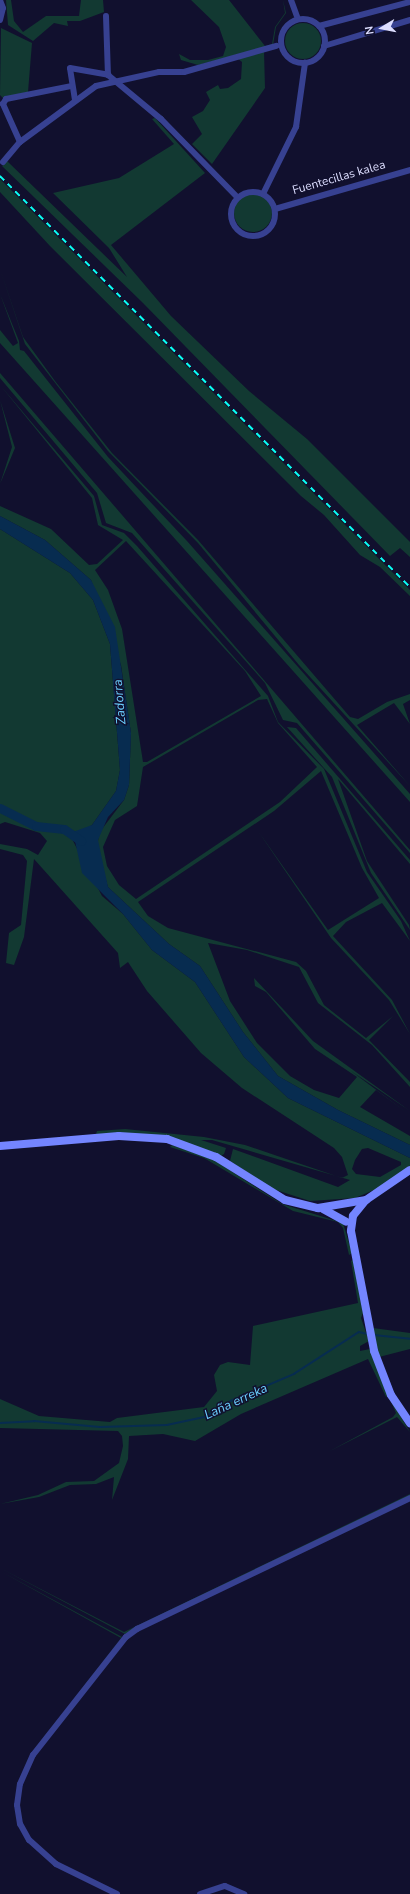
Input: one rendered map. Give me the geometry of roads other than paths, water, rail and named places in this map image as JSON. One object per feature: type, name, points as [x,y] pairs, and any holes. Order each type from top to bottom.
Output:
[{"type":"street","points":[[0,0],[3,8],[0,20]]},
{"type":"street","points":[[291,0],[298,19]]},
{"type":"street","points":[[319,26],[410,2]]},
{"type":"street","points":[[3,162],[20,142],[55,120],[75,100],[96,86],[108,75],[106,16]]},
{"type":"street","points":[[298,19],[309,20],[319,26],[324,46],[319,56],[305,63],[292,60],[281,44],[286,26],[298,19]]},
{"type":"street","points":[[324,46],[410,20]]},
{"type":"street","points":[[96,86],[159,72],[184,72],[276,46]]},
{"type":"street","points":[[264,194],[296,127],[305,63]]},
{"type":"street","points":[[75,100],[71,86],[70,68],[108,75],[115,83],[161,119],[238,198]]},
{"type":"street","points":[[20,142],[3,104],[6,99],[71,86]]},
{"type":"street","name":"Fuentecillas kalea","points":[[275,208],[410,170]]},
{"type":"street","points":[[250,192],[264,194],[275,208],[271,228],[260,236],[247,236],[232,223],[231,210],[238,198],[250,192]]},
{"type":"street","points":[[0,1146],[119,1136],[166,1139],[216,1158],[285,1200],[318,1208],[349,1222]]},
{"type":"street","points":[[318,1208],[347,1206],[366,1200],[396,1181],[410,1170]]},
{"type":"street","points":[[349,1222],[366,1200]]},
{"type":"street","points":[[347,1206],[375,1356],[391,1395],[410,1422]]},
{"type":"street","points":[[117,1894],[56,1864],[29,1840],[20,1824],[18,1805],[20,1784],[33,1755],[126,1637],[137,1629],[410,1498]]},
{"type":"street","points":[[200,1894],[225,1886],[244,1894]]},
{"type":"water","name":"Zadorra","points":[[0,516],[45,540],[91,580],[115,627],[131,733],[129,785],[124,800],[108,817],[98,840],[108,887],[169,944],[200,966],[243,1032],[278,1076],[338,1110],[410,1145],[410,1158],[288,1098],[244,1057],[195,982],[152,950],[123,914],[82,873],[73,832],[92,825],[116,791],[120,770],[110,644],[93,600],[70,573],[0,529]]},
{"type":"waterway","points":[[0,808],[36,826],[64,829],[81,841]]},
{"type":"waterway","name":"Laña erreka","points":[[0,1423],[34,1421],[100,1427],[167,1425],[205,1417],[231,1401],[294,1374],[359,1332],[368,1334]]},
{"type":"waterway","name":"Laña erreka","points":[[374,1335],[410,1339]]},
{"type":"railway","points":[[0,176],[410,587]]}]
